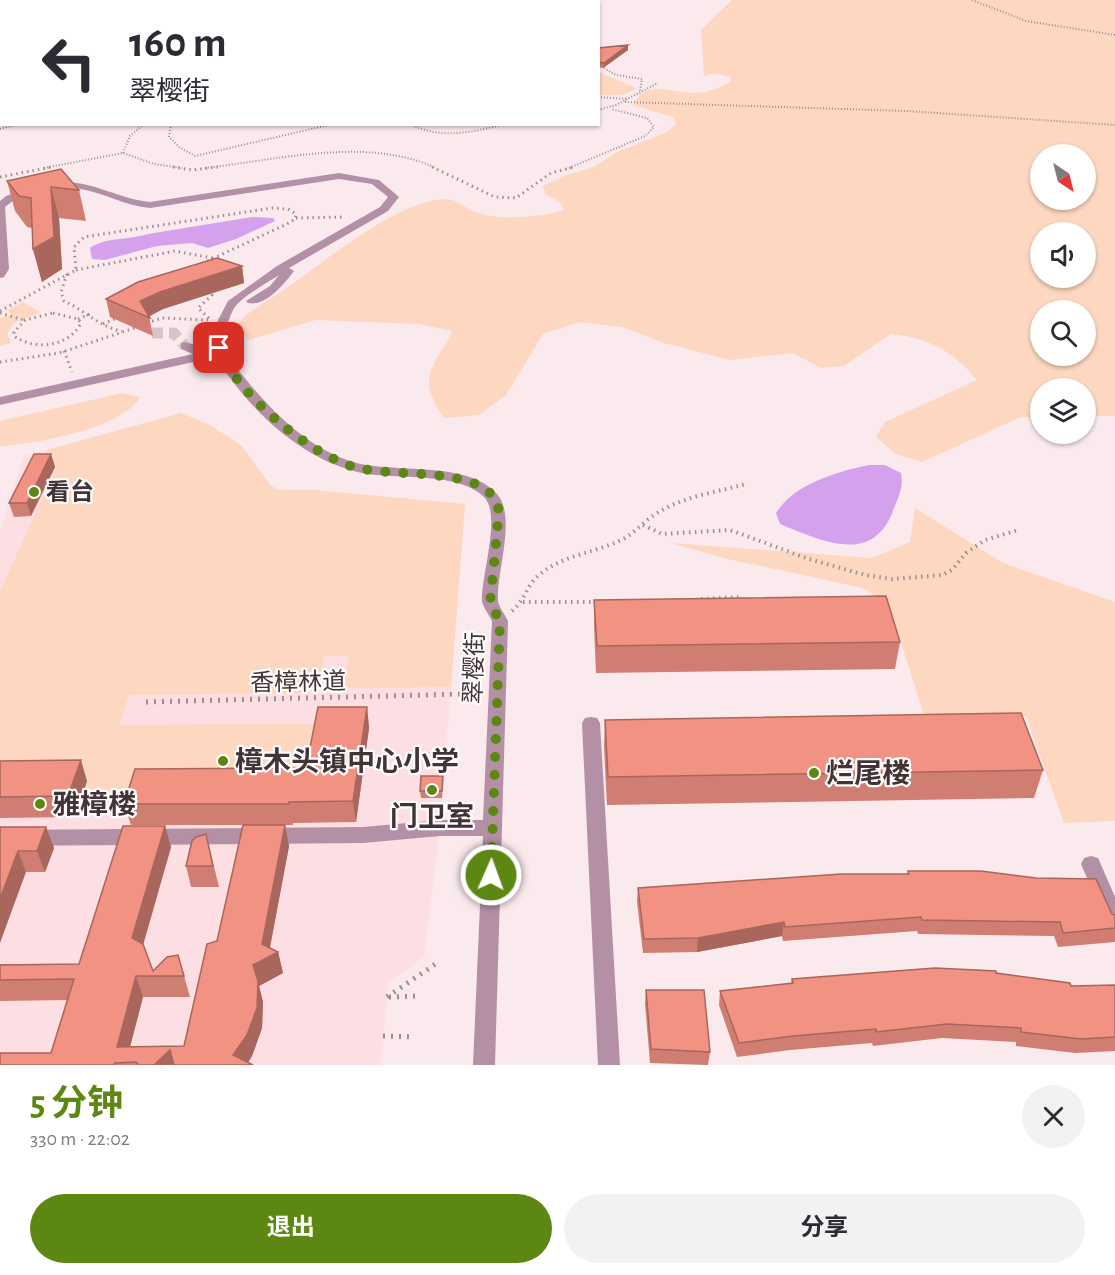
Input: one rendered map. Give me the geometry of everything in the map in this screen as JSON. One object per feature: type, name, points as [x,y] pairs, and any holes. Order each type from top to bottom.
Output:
[{"type":"street","points":[[0,275],[3,269],[0,206],[3,202],[20,194],[64,184],[86,185],[139,204],[150,205],[344,176],[378,183],[394,197],[384,209],[297,259],[274,288],[224,319],[220,350]]},
{"type":"street","points":[[185,346],[198,352],[220,350]]},
{"type":"street","points":[[0,401],[220,350]]},
{"type":"street","name":"翠樱街","points":[[220,350],[262,407],[323,454],[364,469],[455,479],[491,493],[497,503],[499,513],[490,603],[500,621],[484,1065]]},
{"type":"street","points":[[591,723],[609,1065]]},
{"type":"street","points":[[0,838],[363,835],[440,828],[492,828]]},
{"type":"street","points":[[1091,864],[1115,921]]},
{"type":"path","points":[[972,0],[1026,21],[1115,35]]},
{"type":"path","points":[[604,68],[616,75],[642,79],[640,91]]},
{"type":"path","points":[[611,109],[658,83]]},
{"type":"path","points":[[600,97],[633,102],[914,112],[1115,125]]},
{"type":"path","points":[[0,177],[123,153],[154,164],[192,170],[351,149],[380,151],[418,160],[495,197],[516,198],[528,187],[555,171],[582,165],[603,152],[645,136],[654,127],[647,118],[611,109],[600,110]]},
{"type":"path","points":[[123,153],[130,135],[141,126]]},
{"type":"path","points":[[171,126],[169,137],[179,147],[195,156],[325,126]]},
{"type":"path","points":[[414,126],[424,131],[446,133],[492,126]]},
{"type":"path","points":[[76,270],[75,245],[84,237],[94,234],[124,232],[278,208],[291,210],[296,218]]},
{"type":"path","points":[[194,270],[213,258],[296,218],[341,217],[360,223]]},
{"type":"path","points":[[0,312],[76,270],[163,251],[194,250],[213,258]]},
{"type":"path","points":[[67,274],[62,297],[67,303],[90,314],[113,330],[129,331]]},
{"type":"path","points":[[0,362],[64,351],[129,331],[162,317],[193,322],[211,320],[198,308],[213,294],[203,288]]},
{"type":"path","points":[[0,312],[25,320]]},
{"type":"path","points":[[78,319],[79,328],[70,336],[45,344],[25,343],[14,336],[16,327],[25,320],[53,313],[63,313],[78,319],[90,314]]},
{"type":"path","points":[[103,324],[121,316]]},
{"type":"path","points":[[133,321],[143,325]]},
{"type":"path","points":[[70,336],[81,346]]},
{"type":"path","points":[[43,355],[45,344]]},
{"type":"path","points":[[64,351],[76,384]]},
{"type":"path","points":[[500,621],[523,602],[526,590],[534,578],[548,568],[624,539],[658,512],[676,503],[746,484]]},
{"type":"path","points":[[643,525],[662,534],[730,530],[839,568],[892,579],[942,575],[952,570],[966,553],[985,540],[1018,530]]},
{"type":"path","points":[[696,599],[741,597]]},
{"type":"path","points":[[523,602],[608,602]]},
{"type":"path","name":"香樟林道","points":[[146,702],[369,699],[393,695],[463,694]]},
{"type":"path","points":[[418,996],[387,997],[437,963]]},
{"type":"path","points":[[383,1036],[414,1037]]},
{"type":"shaded area","points":[[732,0],[1115,0],[1115,416],[1096,416],[1096,378],[1030,378],[1030,417],[1021,417],[922,462],[896,454],[876,437],[885,422],[977,380],[959,361],[929,343],[891,334],[844,366],[821,368],[792,353],[730,360],[664,343],[622,327],[580,322],[543,334],[506,395],[479,415],[444,418],[430,391],[429,381],[434,363],[453,331],[419,324],[316,320],[248,340],[237,324],[364,233],[407,209],[427,202],[450,199],[483,215],[506,217],[533,216],[564,210],[560,202],[545,194],[543,186],[564,176],[596,166],[615,153],[667,132],[676,124],[673,117],[633,105],[644,92],[659,89],[702,92],[731,81],[730,77],[715,73],[704,76],[701,30]]},
{"type":"shaded area","points":[[600,72],[636,88],[614,95],[600,95]]},
{"type":"shaded area","points":[[252,217],[273,218],[275,221],[236,239],[208,248],[192,243],[157,246],[105,260],[92,259],[90,248],[110,240]]},
{"type":"shaded area","points":[[23,302],[40,312],[14,323],[7,334],[11,343],[0,346],[0,318],[11,315],[8,310]]},
{"type":"shaded area","points":[[122,393],[140,397],[130,408],[97,426],[55,438],[0,446],[0,421]]},
{"type":"shaded area","name":"樟木头镇中心小学","points":[[181,413],[210,425],[242,446],[271,486],[279,490],[313,490],[465,504],[440,828],[424,957],[389,982],[380,1065],[0,1065],[0,531],[24,456]]},
{"type":"shaded area","points":[[181,413],[210,425],[242,446],[271,486],[279,490],[313,490],[465,504],[451,687],[344,688],[349,656],[324,656],[319,687],[306,687],[305,693],[129,695],[119,725],[322,724],[310,789],[84,791],[87,782],[0,782],[0,591],[57,467],[38,466],[47,450]]},
{"type":"shaded area","points":[[869,465],[885,465],[901,473],[902,478],[894,508],[885,526],[874,538],[845,545],[813,537],[780,524],[776,513],[793,494],[843,471]]},
{"type":"shaded area","points":[[915,508],[1003,563],[1115,602],[1115,821],[1064,823],[1026,716],[924,715],[889,605],[863,588],[728,559],[671,543],[872,558],[910,542]]},
{"type":"building","points":[[628,45],[604,63],[600,62],[600,48]]},
{"type":"building","points":[[61,169],[79,190],[51,187],[54,237],[33,249],[31,198],[19,196],[7,181]]},
{"type":"building","points":[[217,258],[242,266],[160,292],[140,301],[150,318],[106,299],[138,282]]},
{"type":"building","points":[[34,454],[51,454],[27,503],[9,503]]},
{"type":"building","points":[[886,596],[900,642],[597,646],[594,600]]},
{"type":"building","points":[[318,707],[367,707],[353,801],[289,802],[289,804],[124,804],[135,769],[306,768]]},
{"type":"building","points":[[1021,713],[1043,770],[608,777],[605,720]]},
{"type":"building","points":[[81,760],[68,796],[0,797],[0,761]]},
{"type":"building","points":[[421,776],[443,776],[442,791],[420,791]]},
{"type":"building","points":[[243,825],[285,825],[262,944],[278,952],[253,965],[258,981],[257,1008],[247,1035],[233,1055],[253,1065],[174,1065],[170,1050],[154,1065],[139,1065],[136,1062],[113,1065],[0,1065],[0,1053],[51,1053],[74,979],[0,980],[0,965],[79,964],[123,826],[165,826],[132,938],[143,944],[153,971],[167,957],[178,955],[184,976],[136,976],[117,1047],[184,1046],[207,944],[217,941]]},
{"type":"building","points":[[0,827],[46,827],[37,851],[18,851],[0,899]]},
{"type":"building","points":[[206,834],[213,866],[186,866],[192,841]]},
{"type":"building","points":[[908,871],[981,871],[1036,878],[1096,879],[1112,914],[1115,915],[1115,928],[1063,933],[1060,922],[922,920],[921,917],[785,927],[784,922],[698,938],[644,939],[638,888],[841,874],[909,874]]},
{"type":"building","points":[[935,968],[996,971],[996,973],[1070,983],[1071,986],[1115,985],[1115,1037],[1081,1039],[1021,1032],[1021,1028],[947,1024],[876,1032],[876,1029],[793,1036],[739,1043],[720,991],[793,983],[792,979]]},
{"type":"building","points":[[646,990],[704,990],[710,1052],[651,1049]]},
{"type":"tunnel","points":[[152,333],[174,333],[185,346]]},
{"type":"place","name":"看台","points":[[34,492]]},
{"type":"place","name":"樟木头镇中心小学","points":[[223,761]]},
{"type":"place","name":"烂尾楼","points":[[814,773]]},
{"type":"place","name":"门卫室","points":[[432,790]]},
{"type":"place","name":"雅樟楼","points":[[40,804]]},
{"type":"route","points":[[219,348],[225,361],[268,413],[323,454],[339,462],[364,469],[427,475],[470,483],[491,493],[497,503],[499,513],[490,603],[500,621],[491,875]]}]
